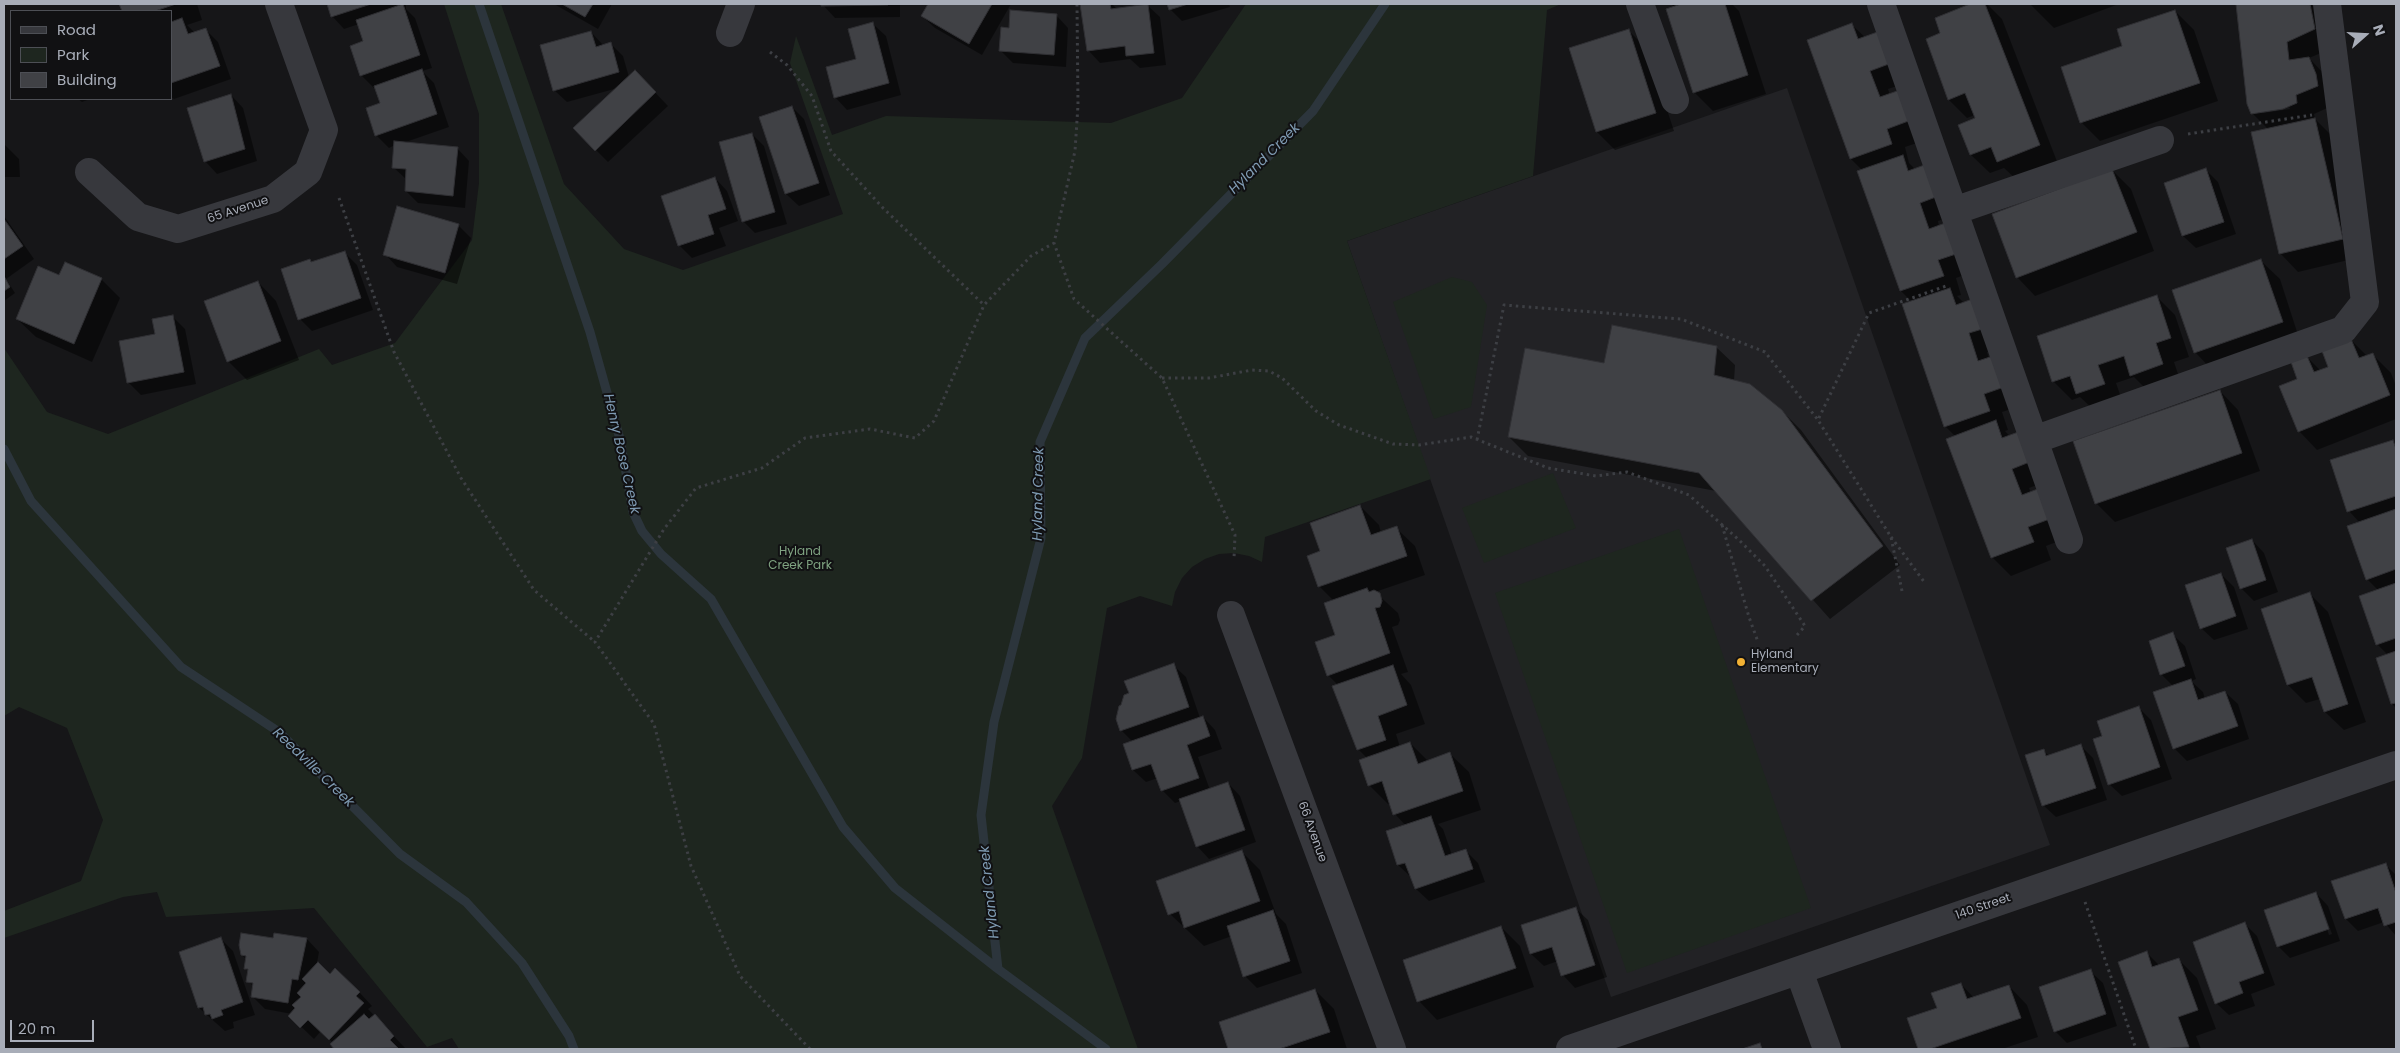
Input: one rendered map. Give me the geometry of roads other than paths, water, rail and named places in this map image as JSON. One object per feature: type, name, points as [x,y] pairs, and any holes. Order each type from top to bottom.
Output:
[{"type":"street","name":"65 Avenue","points":[[89,172],[138,216],[178,229],[273,199],[308,172],[324,130],[279,4]]},
{"type":"street","points":[[730,33],[741,4]]},
{"type":"street","points":[[1640,4],[1675,100]]},
{"type":"street","points":[[1881,4],[2069,540]]},
{"type":"street","points":[[2034,440],[2343,330],[2365,302],[2327,4]]},
{"type":"street","points":[[1954,211],[2160,140]]},
{"type":"street","name":"66 Avenue","points":[[1231,614],[1392,1049]]},
{"type":"street","name":"140 Street","points":[[1570,1049],[2396,765]]},
{"type":"street","points":[[1799,970],[1827,1049]]},
{"type":"waterway","name":"Henry Bose Creek","points":[[479,4],[590,332],[620,439],[633,512],[642,531],[661,554],[711,599],[843,827],[895,888],[998,969]]},
{"type":"waterway","name":"Hyland Creek","points":[[1106,1049],[998,969],[981,815],[994,722],[1041,538],[1040,442],[1085,338],[1162,264],[1313,111],[1385,4]]},
{"type":"waterway","name":"Reedville Creek","points":[[4,449],[31,501],[181,667],[279,732],[400,854],[466,902],[522,963],[569,1036],[574,1049]]},
{"type":"place","name":"Hyland Elementary","points":[[1741,662]]},
{"type":"park label","name":"Hyland Creek Park","points":[[800,559]]}]
